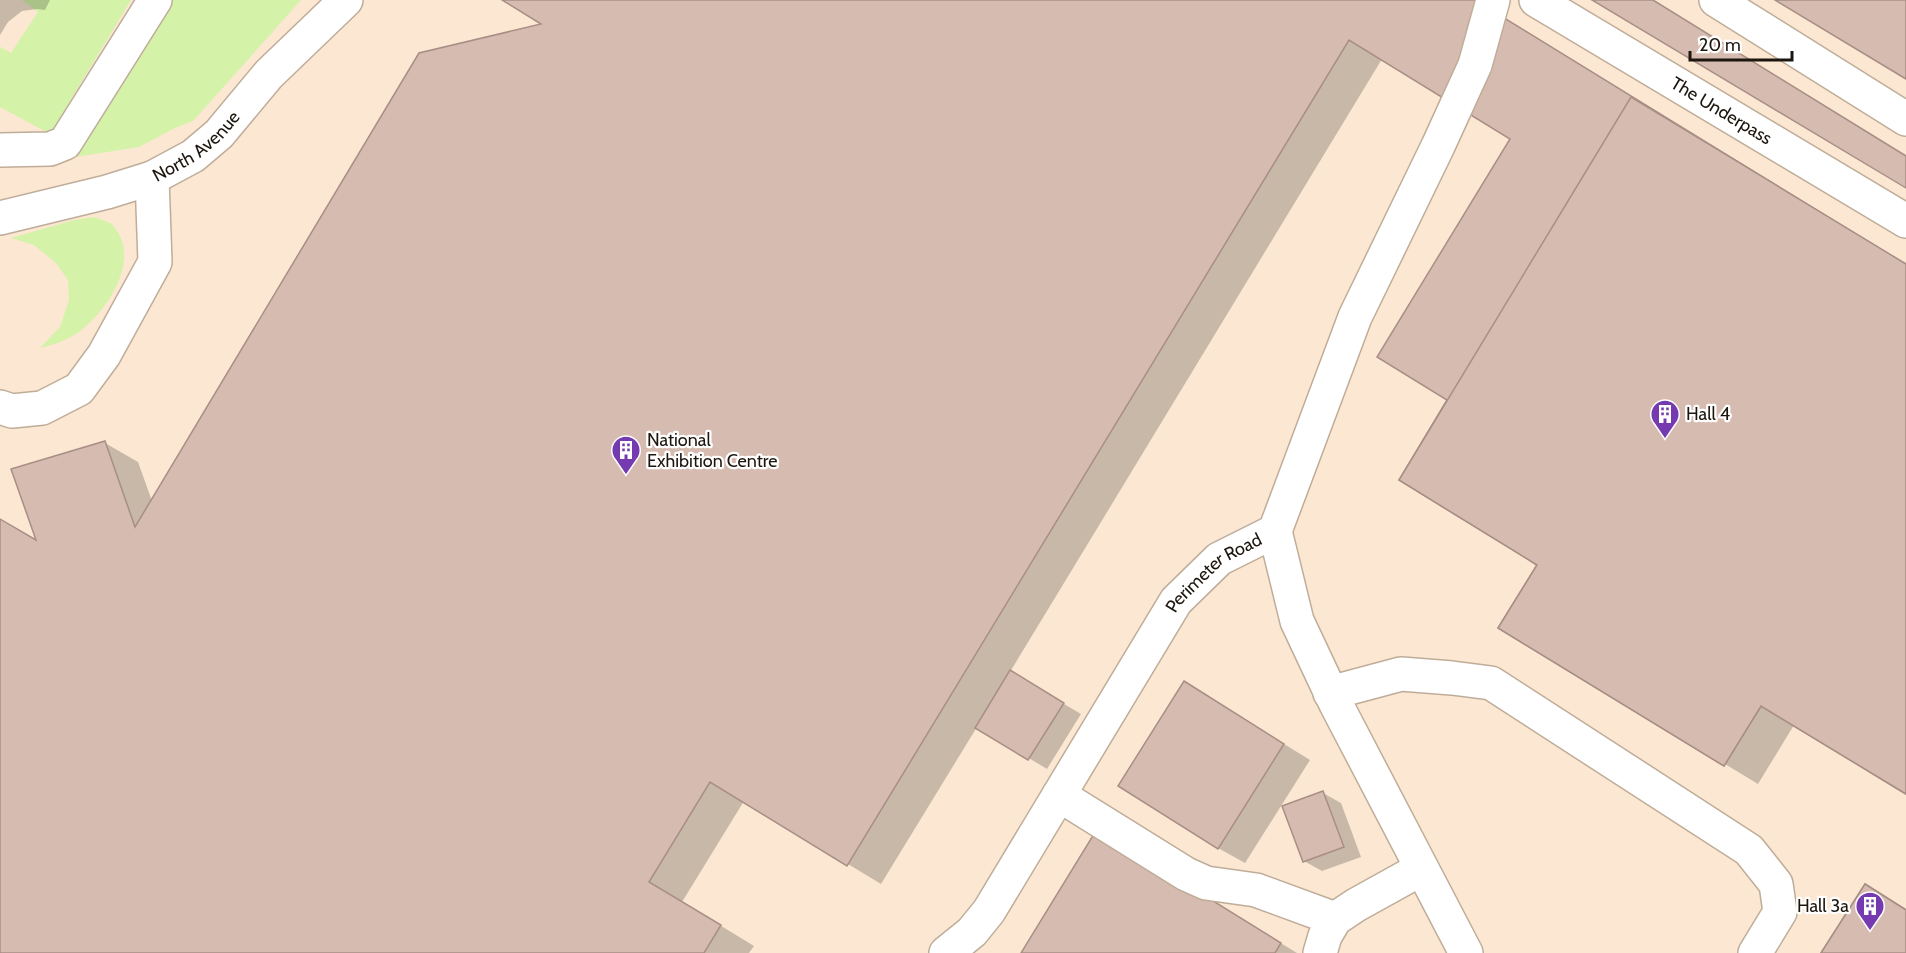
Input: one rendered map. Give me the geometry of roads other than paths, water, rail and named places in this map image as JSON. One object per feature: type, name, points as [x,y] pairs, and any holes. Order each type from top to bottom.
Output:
[{"type":"street","points":[[0,150],[50,149],[65,143],[155,0]]},
{"type":"street","name":"North Avenue","points":[[0,218],[107,192],[152,178],[193,156],[219,134],[269,74],[346,0]]},
{"type":"street","points":[[1275,531],[1355,317],[1475,65],[1493,0]]},
{"type":"street","name":"The Underpass","points":[[1536,0],[1906,221]]},
{"type":"street","points":[[1716,0],[1906,119]]},
{"type":"street","points":[[0,407],[12,411],[42,408],[79,388],[104,355],[155,262],[152,178]]},
{"type":"street","name":"Perimeter Road","points":[[946,953],[972,932],[989,911],[1176,601],[1219,559],[1275,531],[1297,621],[1330,693],[1466,953]]},
{"type":"street","points":[[1330,693],[1401,674],[1491,683],[1749,850],[1776,884],[1780,912],[1755,953]]},
{"type":"street","points":[[1059,795],[1186,874],[1206,883],[1256,890],[1335,919]]},
{"type":"street","points":[[1320,953],[1325,936],[1335,919],[1421,868]]},
{"type":"place","name":"Hall 4","points":[[1665,440]]},
{"type":"place","name":"National Exhibition Centre","points":[[626,476]]},
{"type":"place","name":"Hall 3a","points":[[1870,932]]}]
